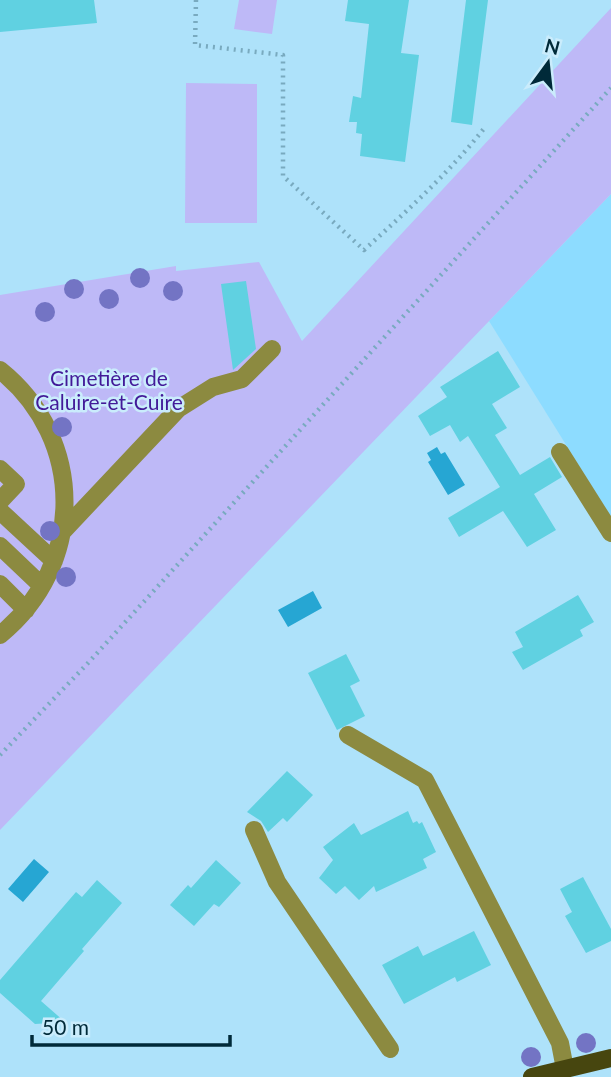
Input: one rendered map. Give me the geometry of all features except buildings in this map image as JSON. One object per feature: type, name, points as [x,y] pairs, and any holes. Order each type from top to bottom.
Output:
[{"type":"main road","points":[[532,1077],[611,1058]]},
{"type":"lane","points":[[63,531],[178,409],[213,387],[242,379],[272,349]]},
{"type":"lane","points":[[0,370],[14,381],[34,404],[51,433],[62,466],[65,506],[63,531],[54,562],[42,586],[26,610],[2,629]]},
{"type":"lane","points":[[561,452],[611,534]]},
{"type":"lane","points":[[0,469],[16,484],[0,501]]},
{"type":"lane","points":[[0,511],[54,562]]},
{"type":"lane","points":[[0,546],[42,586]]},
{"type":"lane","points":[[0,584],[26,610]]},
{"type":"lane","points":[[348,735],[425,780],[560,1043],[565,1069]]},
{"type":"lane","points":[[254,830],[276,882],[390,1049]]},
{"type":"path","points":[[196,0],[195,45],[283,55],[282,176],[365,250],[467,151],[486,126]]},
{"type":"path","points":[[0,755],[89,662],[611,89]]},
{"type":"shaded area","points":[[611,194],[611,517],[489,321]]},
{"type":"shaded area","points":[[437,447],[441,454],[445,452],[465,485],[448,495],[428,462],[431,460],[427,453]]},
{"type":"shaded area","points":[[313,591],[322,608],[288,627],[278,610]]},
{"type":"shaded area","points":[[34,859],[49,872],[23,902],[8,889]]},
{"type":"green space","points":[[239,0],[277,0],[272,34],[234,29]]},
{"type":"green space","name":"Cimetière de Caluire-et-Cuire","points":[[611,8],[611,194],[0,830],[0,295],[176,266],[176,271],[259,262],[302,341]]},
{"type":"green space","points":[[186,83],[257,84],[257,223],[185,223]]}]
